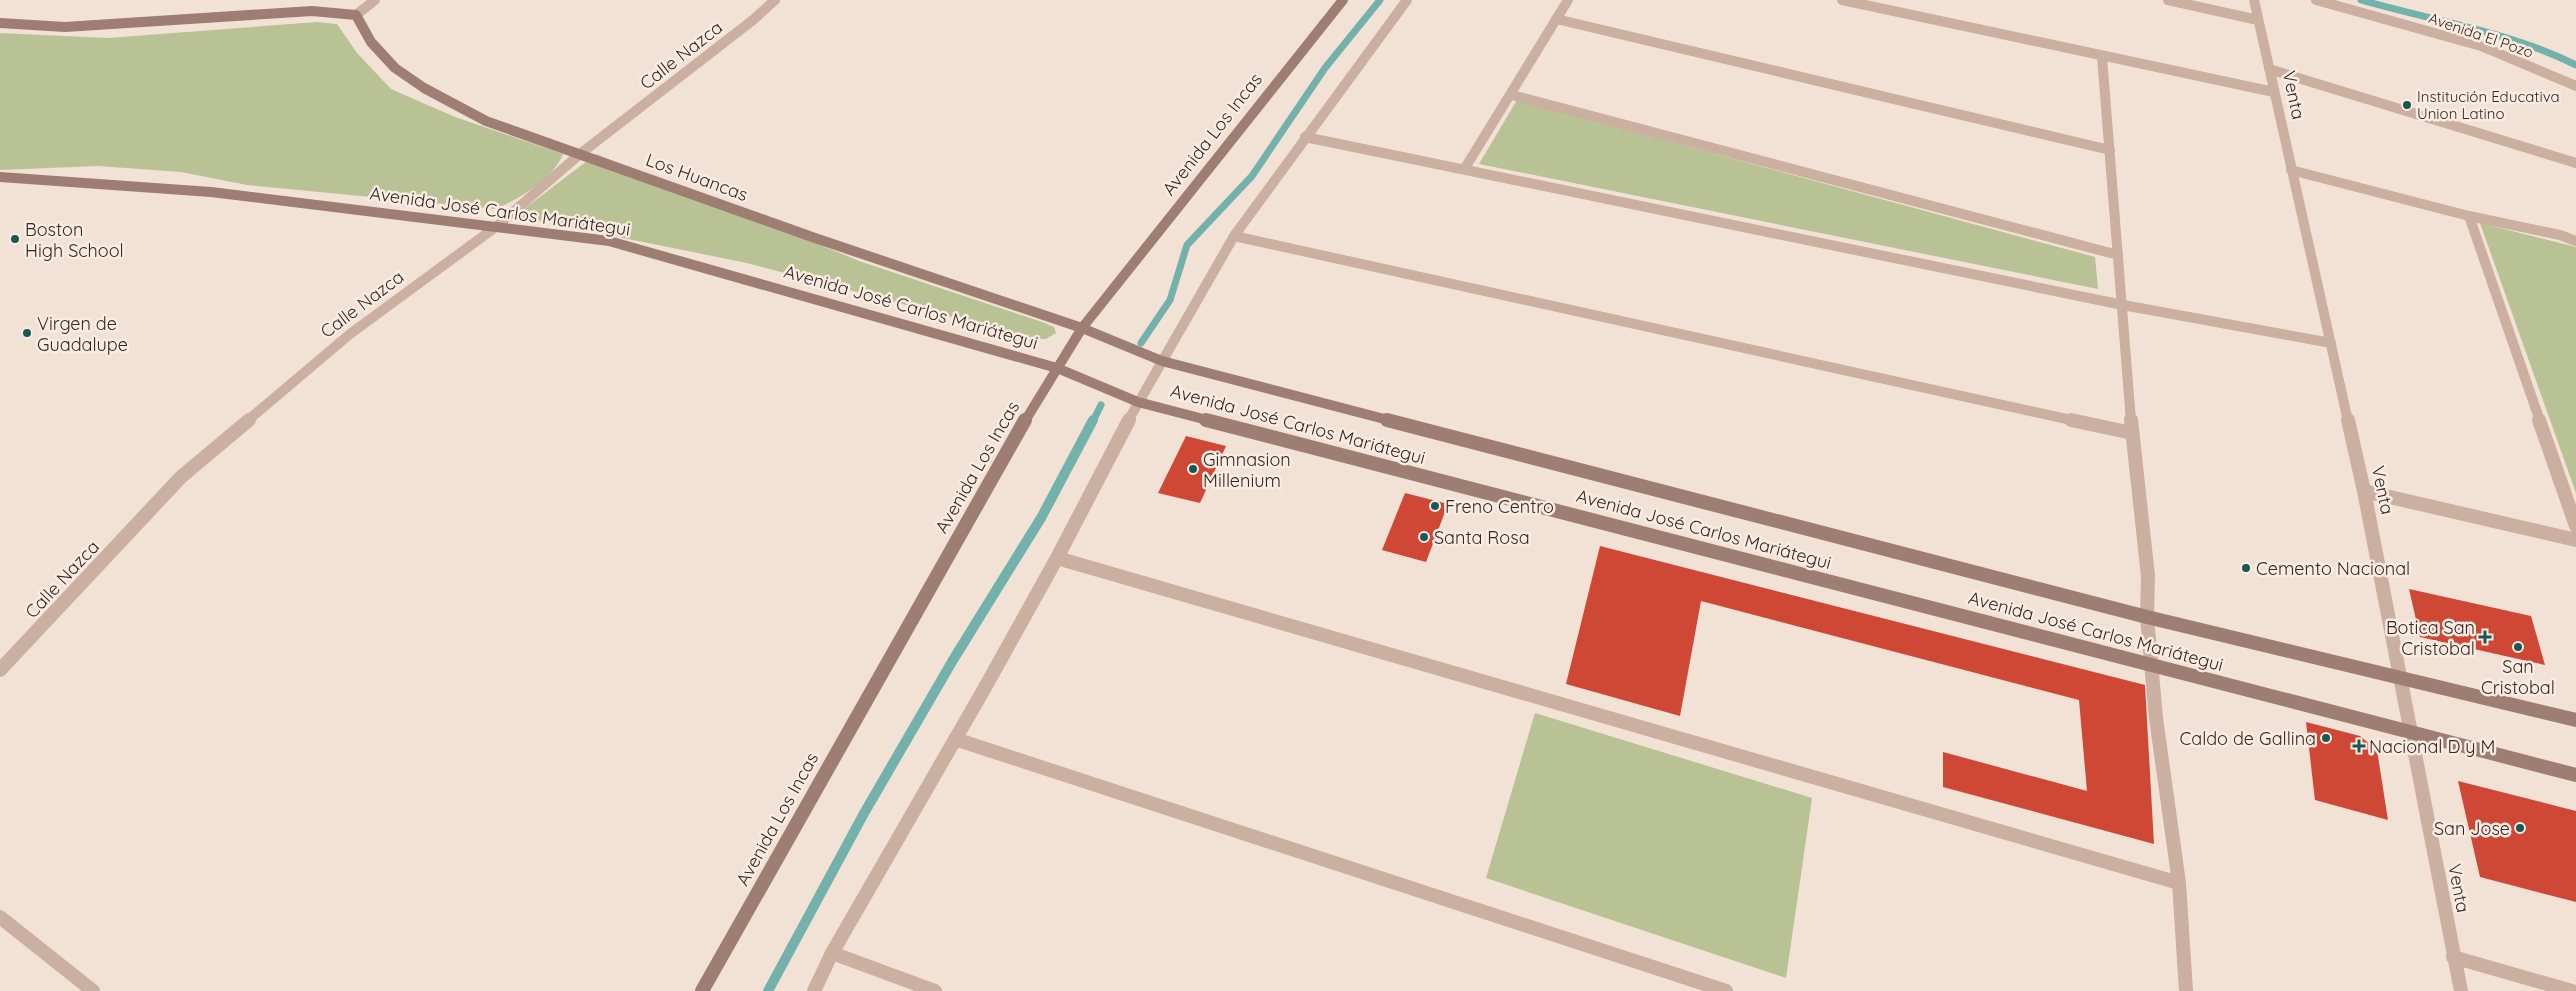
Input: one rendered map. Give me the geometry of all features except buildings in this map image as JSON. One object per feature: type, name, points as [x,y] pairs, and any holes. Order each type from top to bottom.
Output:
[{"type":"main road","name":"Avenida Los Incas","points":[[702,991],[1024,420],[1082,328],[1342,0]]},
{"type":"main road","points":[[0,24],[65,27],[312,10],[356,15]]},
{"type":"main road","name":"Los Huancas","points":[[356,15],[371,42],[401,72],[440,98],[486,121],[815,238],[1082,328]]},
{"type":"main road","name":"Avenida José Carlos Mariátegui","points":[[0,177],[211,192],[609,241],[1057,368],[1138,402],[2576,775]]},
{"type":"main road","name":"Avenida José Carlos Mariátegui","points":[[1082,328],[1162,361],[2146,616],[2576,720]]},
{"type":"street","points":[[356,15],[375,0]]},
{"type":"street","name":"Calle Nazca","points":[[0,670],[181,477],[350,334],[497,226],[580,154],[753,20],[776,0]]},
{"type":"street","points":[[814,991],[832,953],[1057,558],[1138,402],[1234,236],[1407,0]]},
{"type":"street","points":[[1465,168],[1568,0]]},
{"type":"street","points":[[1842,0],[2102,57],[2274,92]]},
{"type":"street","points":[[2168,0],[2258,20]]},
{"type":"street","name":"Venta","points":[[2254,0],[2364,491],[2461,991]]},
{"type":"street","name":"Avenida El Pozo","points":[[2316,0],[2402,22],[2502,54],[2576,86]]},
{"type":"street","points":[[1556,20],[2110,150]]},
{"type":"street","points":[[2102,57],[2132,433],[2148,576],[2146,616],[2156,718],[2179,883],[2186,991]]},
{"type":"street","points":[[2269,69],[2576,163]]},
{"type":"street","points":[[1512,94],[2118,255]]},
{"type":"street","points":[[1306,137],[1465,168],[2123,305],[2330,343]]},
{"type":"street","points":[[2291,170],[2470,216],[2560,235],[2576,241]]},
{"type":"street","points":[[2470,216],[2576,526]]},
{"type":"street","points":[[1234,236],[2132,433]]},
{"type":"street","points":[[2364,491],[2576,540]]},
{"type":"street","points":[[1057,558],[2179,883]]},
{"type":"street","points":[[955,739],[1726,991]]},
{"type":"street","points":[[0,917],[93,991]]},
{"type":"street","points":[[832,953],[935,991]]},
{"type":"street","points":[[2453,957],[2572,991]]},
{"type":"green space","points":[[317,22],[337,24],[357,53],[391,89],[455,117],[563,154],[558,163],[552,172],[535,187],[496,209],[247,185],[181,172],[98,166],[0,170],[0,33],[108,38]]},
{"type":"green space","points":[[1517,100],[2095,257],[2098,289],[1479,164]]},
{"type":"green space","points":[[596,154],[862,262],[1045,323],[1054,327],[1056,333],[1046,339],[1036,339],[747,263],[515,216]]},
{"type":"green space","points":[[2480,223],[2576,247],[2576,493]]},
{"type":"green space","points":[[1535,713],[1812,798],[1786,978],[1486,878]]},
{"type":"waterway","points":[[1141,343],[1170,300],[1187,245],[1252,176],[1325,68],[1380,0]]},
{"type":"waterway","points":[[2361,0],[2524,43],[2576,65]]},
{"type":"waterway","points":[[1093,421],[1101,405]]},
{"type":"waterway","points":[[768,991],[863,815],[953,660],[1041,518],[1093,420]]},
{"type":"place","name":"Institución Educativa Union Latino","points":[[2407,105]]},
{"type":"place","name":"Boston High School","points":[[15,239]]},
{"type":"place","name":"Virgen de Guadalupe","points":[[27,333]]},
{"type":"place","name":"Gimnasion Millenium","points":[[1193,469]]},
{"type":"place","name":"Freno Centro","points":[[1435,506]]},
{"type":"place","name":"Santa Rosa","points":[[1424,537]]},
{"type":"place","name":"Cemento Nacional","points":[[2246,568]]},
{"type":"place","name":"Botica San Cristobal","points":[[2485,637]]},
{"type":"place","name":"San Cristobal","points":[[2518,647]]},
{"type":"place","name":"Caldo de Gallina","points":[[2326,738]]},
{"type":"place","name":"Nacional D y M","points":[[2359,746]]},
{"type":"place","name":"San Jose","points":[[2520,828]]}]
